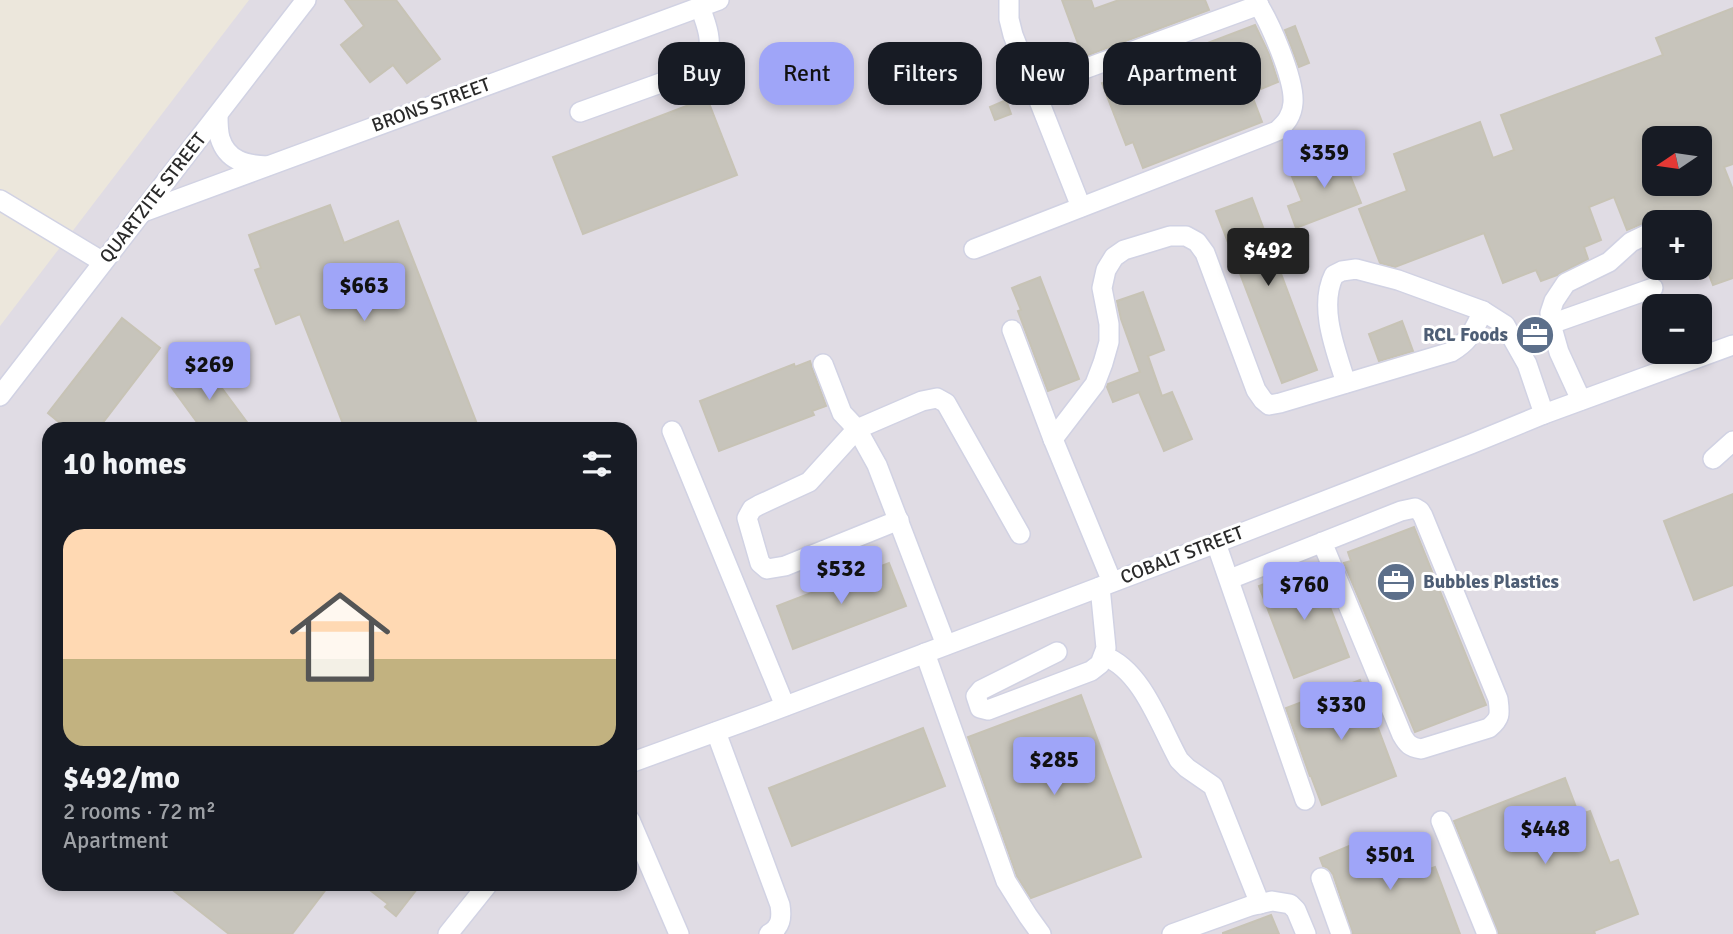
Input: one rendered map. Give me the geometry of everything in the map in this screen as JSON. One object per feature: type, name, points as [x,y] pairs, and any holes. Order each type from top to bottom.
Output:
[{"type":"street","name":"QUARTZITE STREET","points":[[0,396],[306,0]]},
{"type":"street","points":[[1009,0],[1009,19],[1016,42]]},
{"type":"street","points":[[974,249],[1278,131],[1289,119],[1293,104],[1292,89],[1281,54],[1257,3],[1089,67]]},
{"type":"street","points":[[580,112],[694,71],[706,60],[710,4]]},
{"type":"street","name":"BRONS STREET","points":[[143,212],[710,4]]},
{"type":"street","points":[[1042,105],[1081,206]]},
{"type":"street","points":[[218,115],[220,138],[228,153],[245,165],[268,166]]},
{"type":"street","points":[[0,200],[103,262]]},
{"type":"street","points":[[1054,439],[1095,384],[1103,363],[1109,342],[1110,324],[1102,288],[1106,270],[1114,257],[1124,250],[1171,236],[1186,236],[1197,242],[1205,253],[1256,390],[1269,405],[1280,404],[1451,352],[1472,335],[1483,311]]},
{"type":"street","points":[[1581,400],[1559,352],[1551,324],[1550,313],[1554,301],[1566,283],[1609,262],[1631,242],[1642,237]]},
{"type":"street","points":[[1346,383],[1332,338],[1328,292],[1334,275],[1356,269],[1398,280],[1483,311],[1505,325],[1527,364],[1544,414]]},
{"type":"street","points":[[1551,324],[1653,288]]},
{"type":"street","points":[[1012,330],[1106,584],[1106,639],[1104,656],[1100,664],[1091,671],[988,710],[980,708],[976,696],[981,690],[1057,652]]},
{"type":"street","name":"COBALT STREET","points":[[637,760],[926,653],[1544,414],[1733,345]]},
{"type":"street","points":[[823,364],[842,413],[857,429],[877,464],[946,645]]},
{"type":"street","points":[[898,520],[785,566],[768,569],[760,563],[748,514],[759,505],[809,482],[857,429],[922,401],[937,398],[946,403],[1020,534]]},
{"type":"street","points":[[671,431],[785,706]]},
{"type":"street","points":[[1713,458],[1733,441]]},
{"type":"street","points":[[1230,579],[1322,542],[1410,508],[1415,508],[1420,512],[1498,699],[1500,713],[1497,722],[1489,728],[1421,749],[1412,748],[1408,744],[1322,542]]},
{"type":"street","points":[[1216,542],[1305,800]]},
{"type":"street","points":[[926,653],[1006,881],[1041,934]]},
{"type":"street","points":[[1104,656],[1123,666],[1142,690],[1179,760],[1213,786],[1259,904]]},
{"type":"street","points":[[716,732],[780,905],[780,925],[769,934]]},
{"type":"street","points":[[1441,821],[1487,934]]},
{"type":"street","points":[[637,836],[679,934]]},
{"type":"street","points":[[1321,878],[1341,934]]},
{"type":"street","points":[[448,934],[482,891]]},
{"type":"street","points":[[1172,934],[1272,901],[1290,904],[1296,910],[1306,934]]},
{"type":"shaded area","points":[[249,0],[1733,0],[1733,934],[0,934],[0,326]]},
{"type":"building","points":[[345,0],[396,0],[440,59],[407,83],[393,65],[370,82],[341,45],[364,26]]},
{"type":"building","points":[[1062,0],[1091,0],[1094,9],[1119,0],[1205,0],[1209,10],[1123,42],[1103,42],[1103,50],[1089,55],[1089,42],[1077,42]]},
{"type":"building","points":[[1733,8],[1733,164],[1724,167],[1733,190],[1733,278],[1713,285],[1711,280],[1712,210],[1642,210],[1642,224],[1627,230],[1614,197],[1589,207],[1601,240],[1584,247],[1588,259],[1541,281],[1536,270],[1503,283],[1484,233],[1395,267],[1380,263],[1359,209],[1407,191],[1394,154],[1480,122],[1493,158],[1514,150],[1501,115],[1663,55],[1656,38]]},
{"type":"building","points":[[1255,25],[1269,54],[1278,82],[1261,89],[1261,42],[1210,42]]},
{"type":"building","points":[[1295,26],[1309,63],[1299,67],[1285,30]]},
{"type":"building","points":[[689,105],[710,105],[737,175],[583,234],[553,157]]},
{"type":"building","points":[[1008,105],[1011,114],[995,120],[990,107]]},
{"type":"building","points":[[1111,105],[1256,105],[1262,122],[1143,168],[1133,142],[1126,145]]},
{"type":"building","points":[[1353,151],[1357,161],[1346,165],[1361,203],[1296,228],[1288,206],[1302,201],[1291,174]]},
{"type":"building","points":[[1252,198],[1272,251],[1295,242],[1303,262],[1280,271],[1317,370],[1282,383],[1216,211]]},
{"type":"building","points":[[330,205],[344,243],[398,221],[476,422],[342,422],[300,314],[276,324],[255,270],[261,268],[249,235]]},
{"type":"building","points":[[1040,277],[1079,379],[1048,391],[1012,288]]},
{"type":"building","points":[[1143,292],[1164,350],[1148,356],[1162,396],[1172,392],[1192,439],[1164,451],[1139,392],[1113,402],[1107,387],[1108,384],[1140,372],[1117,301]]},
{"type":"building","points":[[122,318],[160,348],[103,422],[59,422],[48,413]]},
{"type":"building","points":[[1402,321],[1413,351],[1379,361],[1369,334]]},
{"type":"building","points":[[810,361],[826,406],[812,411],[814,415],[719,451],[700,401],[794,364],[795,367]]},
{"type":"building","points":[[204,364],[247,422],[197,422],[172,388]]},
{"type":"building","points":[[1733,494],[1733,585],[1694,600],[1664,521]]},
{"type":"building","points":[[1414,527],[1486,705],[1415,732],[1344,563],[1351,561],[1348,552]]},
{"type":"building","points":[[889,563],[906,606],[793,649],[777,606]]},
{"type":"building","points":[[1307,567],[1310,575],[1317,573],[1349,657],[1294,678],[1259,586]]},
{"type":"building","points":[[1360,680],[1396,776],[1322,805],[1286,708]]},
{"type":"building","points":[[1081,695],[1141,857],[1031,898],[1017,876],[968,737]]},
{"type":"building","points":[[923,728],[945,786],[792,846],[769,788]]},
{"type":"building","points":[[1565,778],[1579,815],[1590,811],[1610,863],[1618,860],[1638,914],[1594,931],[1595,934],[1499,934],[1454,821]]},
{"type":"building","points":[[1404,835],[1419,873],[1435,867],[1460,934],[1353,934],[1333,874],[1323,866],[1320,858],[1349,846],[1352,855]]},
{"type":"building","points":[[174,891],[325,891],[292,934],[229,934]]},
{"type":"building","points":[[371,891],[415,891],[396,916],[385,907],[388,904]]},
{"type":"building","points":[[1271,915],[1279,934],[1223,934],[1223,933]]},
{"type":"place","name":"RCL Foods","points":[[1535,335]]},
{"type":"place","name":"Bubbles Plastics","points":[[1396,582]]}]
